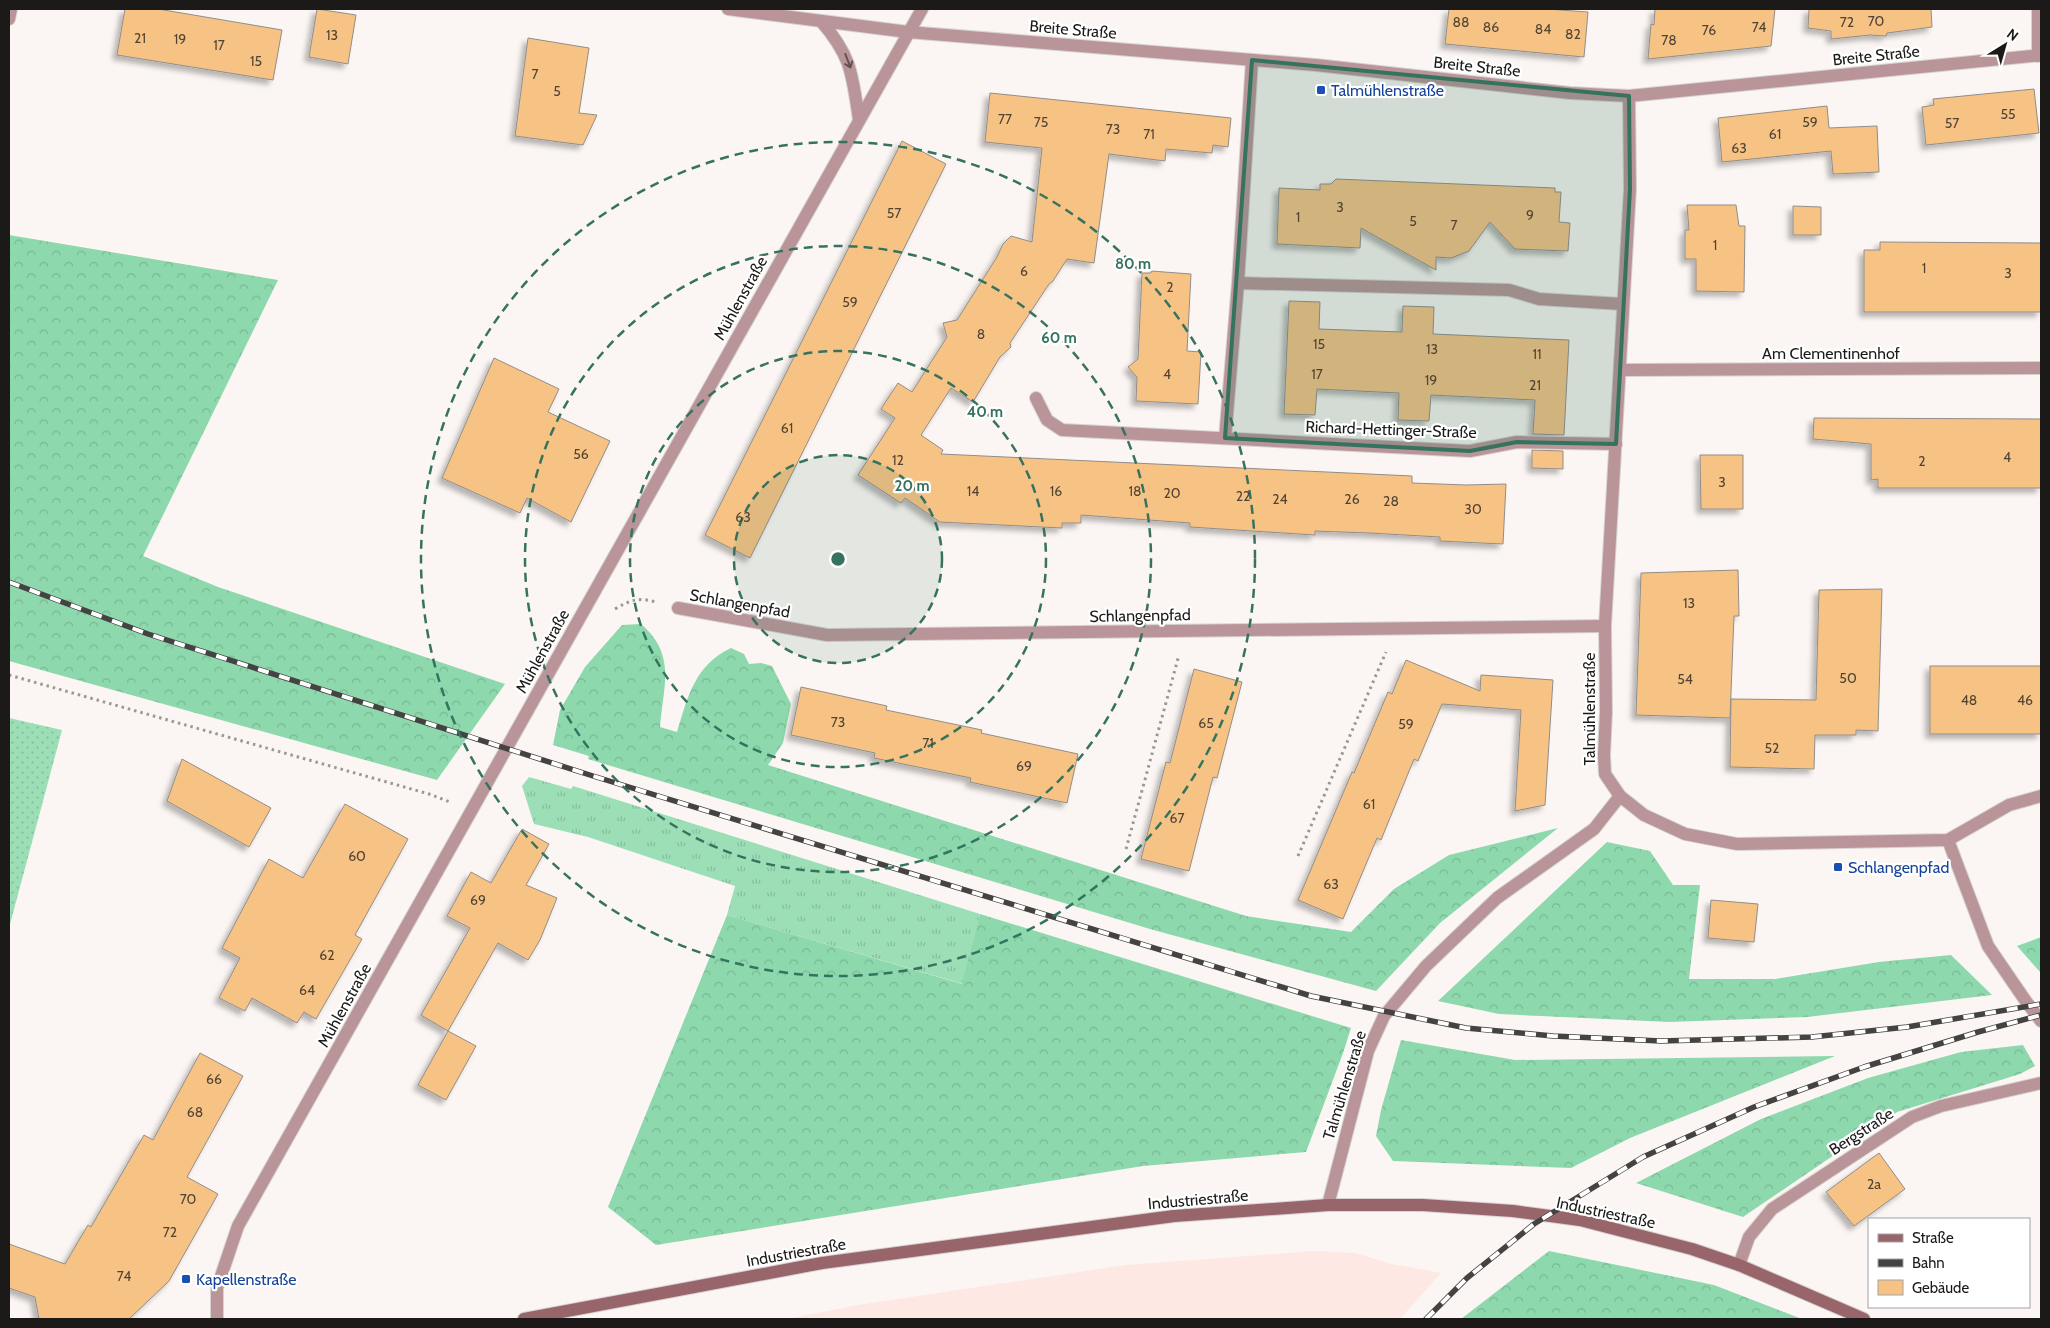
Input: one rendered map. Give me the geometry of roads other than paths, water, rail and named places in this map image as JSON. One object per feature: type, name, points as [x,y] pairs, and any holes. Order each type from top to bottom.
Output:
[{"type":"main road","name":"Industriestraße","points":[[524,1319],[822,1263],[1174,1216],[1328,1205],[1423,1205],[1514,1211],[1580,1220],[1692,1249],[1739,1265],[1864,1319]]},
{"type":"street","points":[[9,19],[10,9]]},
{"type":"street","name":"Breite Straße","points":[[728,9],[908,32],[1316,65],[1570,93],[1630,96],[2040,55]]},
{"type":"street","name":"Mühlenstraße","points":[[217,1319],[217,1288],[238,1226],[922,9]]},
{"type":"street","points":[[2038,9],[2040,55]]},
{"type":"street","points":[[821,21],[838,40],[848,60],[859,120]]},
{"type":"street","points":[[1225,438],[1238,283],[1252,60]]},
{"type":"street","name":"Talmühlenstraße","points":[[1328,1205],[1368,1051],[1384,1016],[1426,966],[1497,898],[1594,829],[1620,796],[1605,774],[1605,626],[1630,189],[1630,96]]},
{"type":"street","points":[[1238,283],[1509,290],[1540,299],[1622,304]]},
{"type":"street","name":"Am Clementinenhof","points":[[1621,370],[2041,368]]},
{"type":"street","name":"Richard-Hettinger-Straße","points":[[1036,398],[1047,420],[1062,430],[1470,450],[1517,442],[1616,444]]},
{"type":"street","name":"Schlangenpfad","points":[[678,608],[827,635],[1605,626]]},
{"type":"street","points":[[1620,796],[1644,815],[1686,834],[1738,844],[1948,840],[2009,805],[2041,796]]},
{"type":"street","points":[[1948,840],[1988,946],[2041,1021]]},
{"type":"street","name":"Bergstraße","points":[[1739,1265],[1748,1238],[1772,1209],[1912,1117],[1941,1106],[2041,1083]]},
{"type":"railway","points":[[9,582],[148,634],[593,776],[1311,996],[1466,1028],[1553,1036],[1661,1041],[1812,1037],[1907,1027],[2041,1004]]},
{"type":"railway","points":[[1426,1319],[1467,1278],[1534,1224],[1643,1157],[1754,1107],[1864,1067],[2041,1015]]},
{"type":"place","name":"Talmühlenstraße","points":[[1321,90]]},
{"type":"place","name":"Schlangenpfad","points":[[1838,867]]},
{"type":"place","name":"Kapellenstraße","points":[[186,1279]]}]
